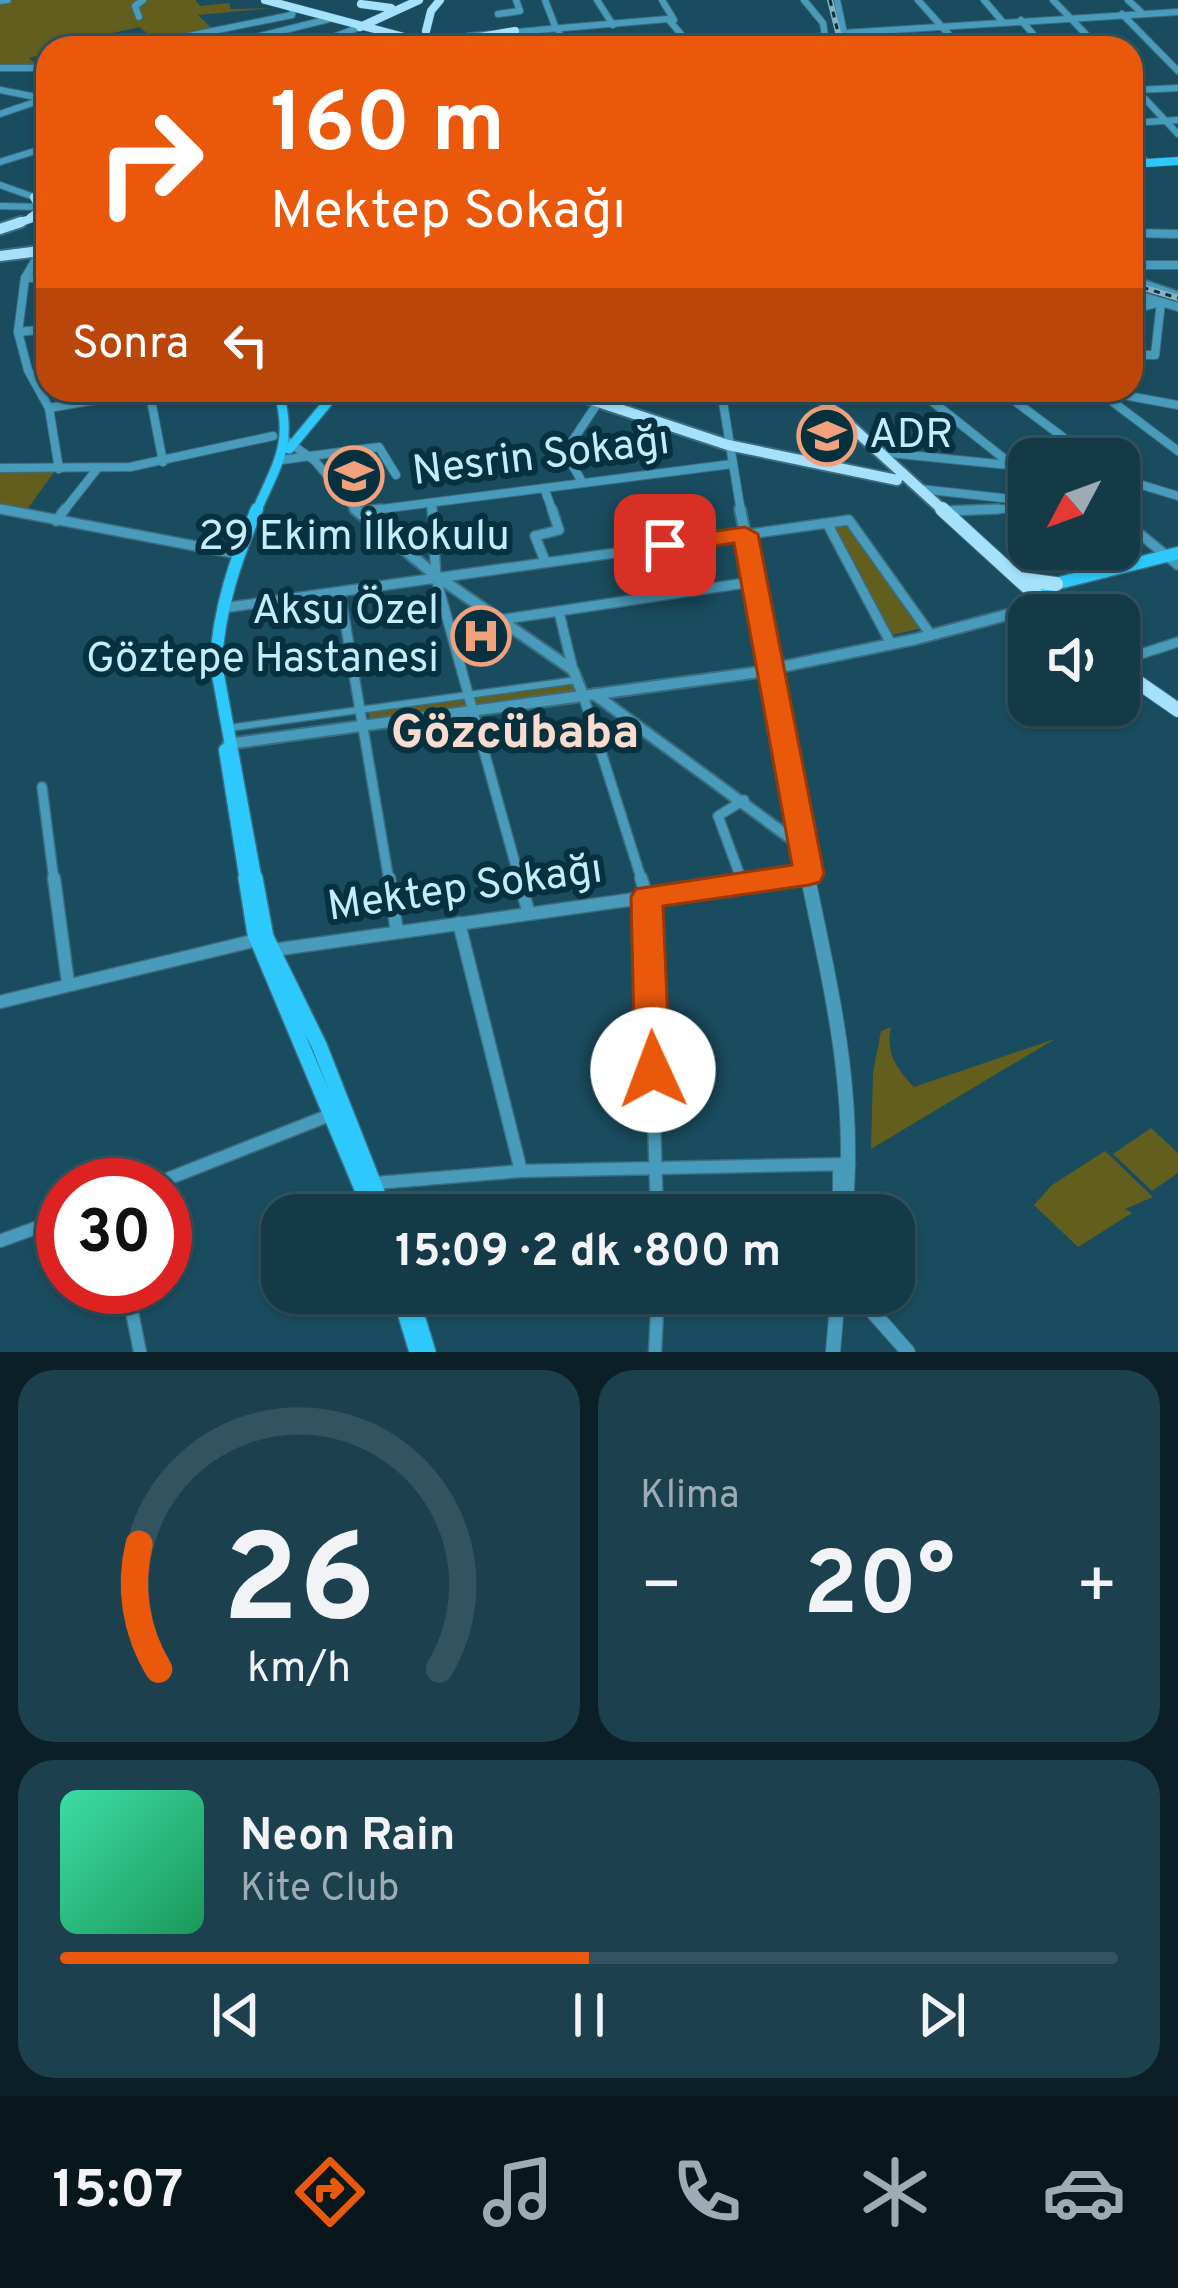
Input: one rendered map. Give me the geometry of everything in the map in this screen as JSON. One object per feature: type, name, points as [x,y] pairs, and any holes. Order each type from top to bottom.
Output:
[{"type":"main road","points":[[265,0],[405,36]]},
{"type":"main road","points":[[358,2],[385,9],[419,0]]},
{"type":"main road","points":[[363,27],[419,0]]},
{"type":"main road","points":[[384,15],[419,0]]},
{"type":"main road","points":[[429,36],[431,10],[440,0]]},
{"type":"main road","points":[[334,20],[357,23],[372,17],[358,2]]},
{"type":"main road","points":[[358,2],[382,10],[398,8]]},
{"type":"main road","points":[[498,36],[515,32]]},
{"type":"main road","points":[[1143,164],[1178,161]]},
{"type":"main road","points":[[0,227],[36,213]]},
{"type":"main road","points":[[0,256],[36,251]]},
{"type":"main road","points":[[273,473],[288,436],[281,402]]},
{"type":"main road","points":[[326,402],[288,436],[238,554],[223,608],[216,664],[227,736],[223,757],[265,942],[379,1194]]},
{"type":"main road","points":[[592,402],[728,445],[859,473],[892,472]]},
{"type":"main road","points":[[608,402],[728,445]]},
{"type":"main road","points":[[814,402],[1030,594]]},
{"type":"main road","points":[[824,402],[878,452],[892,472],[920,490],[1032,594]]},
{"type":"main road","points":[[288,436],[310,418]]},
{"type":"main road","points":[[1140,564],[1174,558]]},
{"type":"main road","points":[[1042,594],[1056,584],[1112,570]]},
{"type":"main road","points":[[1016,577],[1056,584]]},
{"type":"main road","points":[[1140,683],[1175,707]]},
{"type":"main road","points":[[340,1111],[366,1194]]},
{"type":"main road","points":[[405,1314],[417,1352]]},
{"type":"main road","points":[[416,1314],[428,1352]]},
{"type":"street","points":[[139,17],[135,6],[143,0]]},
{"type":"street","points":[[498,14],[520,11],[516,0]]},
{"type":"street","points":[[545,0],[563,36]]},
{"type":"street","points":[[597,0],[613,25]]},
{"type":"street","points":[[662,0],[685,36]]},
{"type":"street","points":[[804,0],[822,22],[821,36]]},
{"type":"street","points":[[837,0],[844,33],[1178,12]]},
{"type":"street","points":[[918,0],[952,36]]},
{"type":"street","points":[[984,0],[1002,21]]},
{"type":"street","points":[[1053,0],[1088,36]]},
{"type":"street","points":[[1128,0],[1142,14]]},
{"type":"street","points":[[204,36],[294,14],[293,9]]},
{"type":"street","points":[[1122,14],[1178,71]]},
{"type":"street","points":[[272,36],[334,20]]},
{"type":"street","points":[[515,32],[674,20]]},
{"type":"street","points":[[1022,20],[1035,36]]},
{"type":"street","points":[[346,36],[363,27]]},
{"type":"street","points":[[874,31],[876,36]]},
{"type":"street","points":[[0,68],[36,68]]},
{"type":"street","points":[[1143,88],[1178,88]]},
{"type":"street","points":[[0,90],[36,96]]},
{"type":"street","points":[[1143,98],[1178,134]]},
{"type":"street","points":[[0,114],[36,102]]},
{"type":"street","points":[[1143,122],[1178,120]]},
{"type":"street","points":[[0,161],[36,150]]},
{"type":"street","points":[[1143,158],[1148,164]]},
{"type":"street","points":[[0,185],[36,204]]},
{"type":"street","points":[[0,206],[36,208]]},
{"type":"street","points":[[0,227],[36,211]]},
{"type":"street","points":[[1143,233],[1178,234]]},
{"type":"street","points":[[36,263],[25,278],[18,332],[36,384]]},
{"type":"street","points":[[1143,265],[1178,265]]},
{"type":"street","points":[[25,278],[36,278]]},
{"type":"street","points":[[1143,282],[1178,294]]},
{"type":"street","points":[[1143,296],[1178,307]]},
{"type":"street","points":[[1143,307],[1161,302]]},
{"type":"street","points":[[1143,356],[1155,356],[1161,302]]},
{"type":"street","points":[[18,332],[36,330]]},
{"type":"street","points":[[1143,399],[1178,405]]},
{"type":"street","points":[[46,402],[59,470]]},
{"type":"street","points":[[49,408],[80,402]]},
{"type":"street","points":[[153,402],[164,462]]},
{"type":"street","points":[[723,402],[767,665],[844,1055],[842,1194]]},
{"type":"street","points":[[933,402],[1008,462]]},
{"type":"street","points":[[1016,402],[1064,438]]},
{"type":"street","points":[[1113,402],[1178,451]]},
{"type":"street","points":[[582,482],[565,452],[597,404]]},
{"type":"street","points":[[0,468],[98,469],[164,462],[288,436],[310,456],[332,488],[436,578],[575,675],[592,694],[803,846]]},
{"type":"street","points":[[282,460],[379,447],[396,476]]},
{"type":"street","points":[[878,452],[1008,465]]},
{"type":"street","name":"Nesrin Sokağı","points":[[358,512],[732,464]]},
{"type":"street","points":[[56,522],[98,469]]},
{"type":"street","points":[[1140,484],[1178,496]]},
{"type":"street","points":[[544,488],[559,530],[535,536],[545,561]]},
{"type":"street","points":[[920,490],[1008,501]]},
{"type":"street","points":[[432,503],[436,578],[529,914]]},
{"type":"street","points":[[943,511],[1008,506]]},
{"type":"street","points":[[0,509],[238,554]]},
{"type":"street","points":[[223,608],[849,520],[929,632]]},
{"type":"street","points":[[828,525],[889,640]]},
{"type":"street","points":[[1140,533],[1174,558]]},
{"type":"street","points":[[499,620],[752,582]]},
{"type":"street","points":[[340,592],[397,932]]},
{"type":"street","points":[[560,612],[575,675]]},
{"type":"street","points":[[767,665],[1008,613]]},
{"type":"street","points":[[227,736],[365,725],[700,679],[929,632]]},
{"type":"street","points":[[1140,660],[1178,643]]},
{"type":"street","points":[[227,736],[575,675]]},
{"type":"street","points":[[592,694],[647,897],[657,1194]]},
{"type":"street","points":[[42,787],[68,983]]},
{"type":"street","points":[[742,801],[718,816],[743,883]]},
{"type":"street","name":"Mektep Sokağı","points":[[0,1002],[265,942],[397,932],[809,874]]},
{"type":"street","points":[[459,923],[521,1171]]},
{"type":"street","points":[[192,1169],[340,1111]]},
{"type":"street","points":[[376,1184],[521,1171],[843,1164]]},
{"type":"street","points":[[0,1241],[36,1228]]},
{"type":"street","points":[[132,1314],[140,1352]]},
{"type":"street","points":[[655,1352],[657,1314]]},
{"type":"street","points":[[833,1352],[836,1314]]},
{"type":"street","points":[[875,1314],[908,1352]]},
{"type":"shaded area","points":[[195,0],[200,6],[229,3],[231,9],[274,8],[198,15],[217,33],[151,36],[139,27],[100,36],[36,36],[36,56],[29,58],[36,65],[0,67],[0,2]]},
{"type":"shaded area","points":[[0,472],[54,472],[26,511],[0,506]]},
{"type":"shaded area","points":[[847,522],[922,628],[893,635],[833,527]]},
{"type":"shaded area","points":[[574,683],[579,693],[370,723],[368,712]]},
{"type":"shaded area","points":[[891,1027],[894,1059],[914,1087],[1055,1039],[871,1149],[873,1073],[881,1031]]},
{"type":"shaded area","points":[[1151,1128],[1178,1153],[1178,1173],[1152,1191],[1113,1154]]},
{"type":"shaded area","points":[[1105,1151],[1153,1197],[1125,1209],[1132,1213],[1078,1247],[1034,1205],[1052,1185]]},
{"type":"railway","points":[[830,0],[839,36]]},
{"type":"railway","points":[[1143,288],[1178,298]]},
{"type":"place","name":"ADR","points":[[827,436]]},
{"type":"place","name":"29 Ekim İlkokulu","points":[[354,476]]},
{"type":"place","name":"Aksu Özel Göztepe Hastanesi","points":[[481,636]]},
{"type":"district","name":"Gözcübaba","points":[[515,735]]},
{"type":"route","points":[[653,1070],[647,897],[809,874],[745,534],[665,545]]}]
